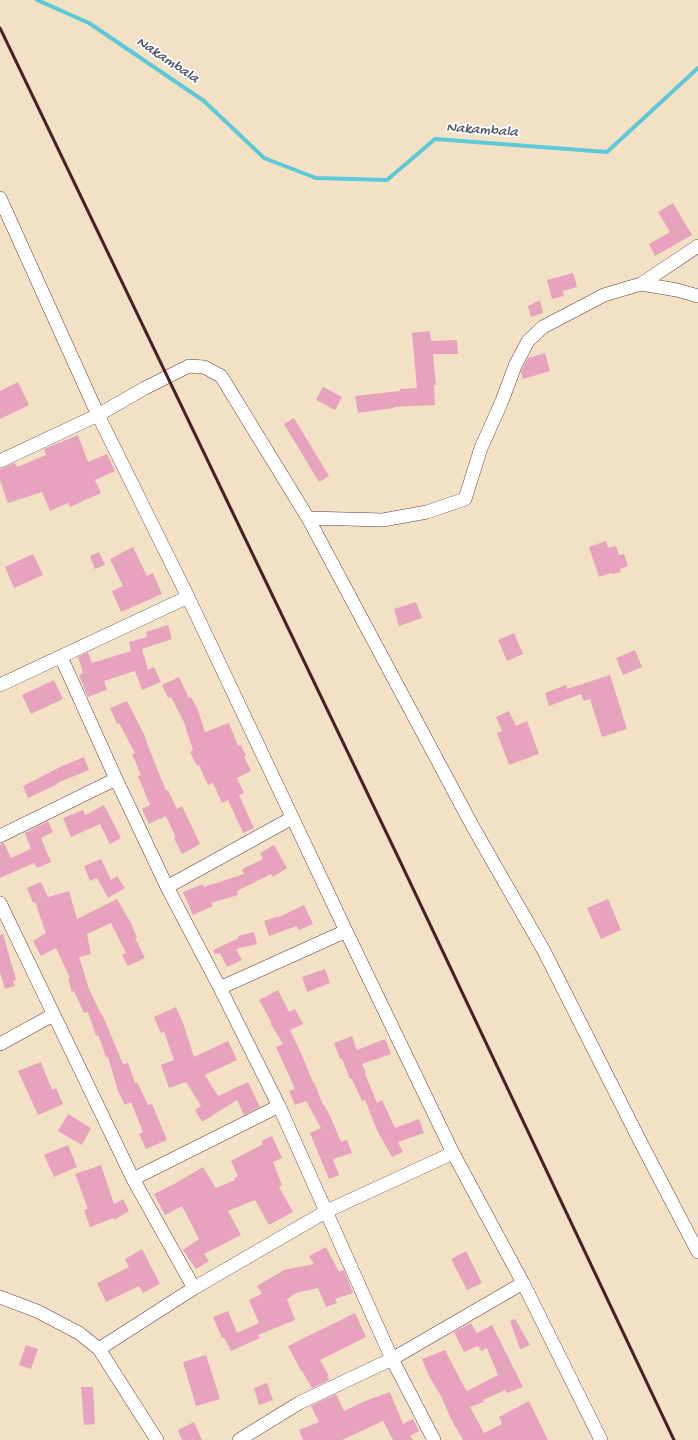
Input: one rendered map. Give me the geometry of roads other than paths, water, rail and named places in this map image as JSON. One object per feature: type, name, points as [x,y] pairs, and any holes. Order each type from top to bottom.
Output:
[{"type":"street","points":[[0,198],[98,414],[188,597],[292,818],[453,1153],[523,1283],[601,1440]]},
{"type":"street","points":[[308,518],[383,520],[427,512],[465,499],[481,448],[502,402],[515,366],[528,341],[542,327],[604,295],[641,284],[698,246]]},
{"type":"street","points":[[641,284],[676,290],[698,296]]},
{"type":"street","points":[[0,461],[98,414],[189,366],[200,366],[211,370],[220,376],[308,518],[466,814],[544,952],[698,1252]]},
{"type":"street","points":[[0,685],[188,597]]},
{"type":"street","points":[[61,657],[166,887],[220,988],[280,1106],[392,1359],[434,1440]]},
{"type":"street","points":[[0,836],[116,779]]},
{"type":"street","points":[[166,887],[292,818]]},
{"type":"street","points":[[0,903],[133,1179],[194,1288]]},
{"type":"street","points":[[220,988],[346,931]]},
{"type":"street","points":[[0,1044],[53,1015]]},
{"type":"street","points":[[133,1179],[280,1106]]},
{"type":"street","points":[[99,1349],[194,1288],[327,1211],[453,1153]]},
{"type":"street","points":[[239,1440],[299,1404],[392,1359],[523,1283]]},
{"type":"street","points":[[0,1297],[37,1311],[79,1333],[99,1349],[157,1440]]},
{"type":"waterway","name":"Nakambala","points":[[37,0],[89,23],[204,101],[264,158],[316,178],[387,180],[435,139],[607,152],[698,68]]},
{"type":"railway","points":[[0,28],[399,859],[674,1440]]}]
